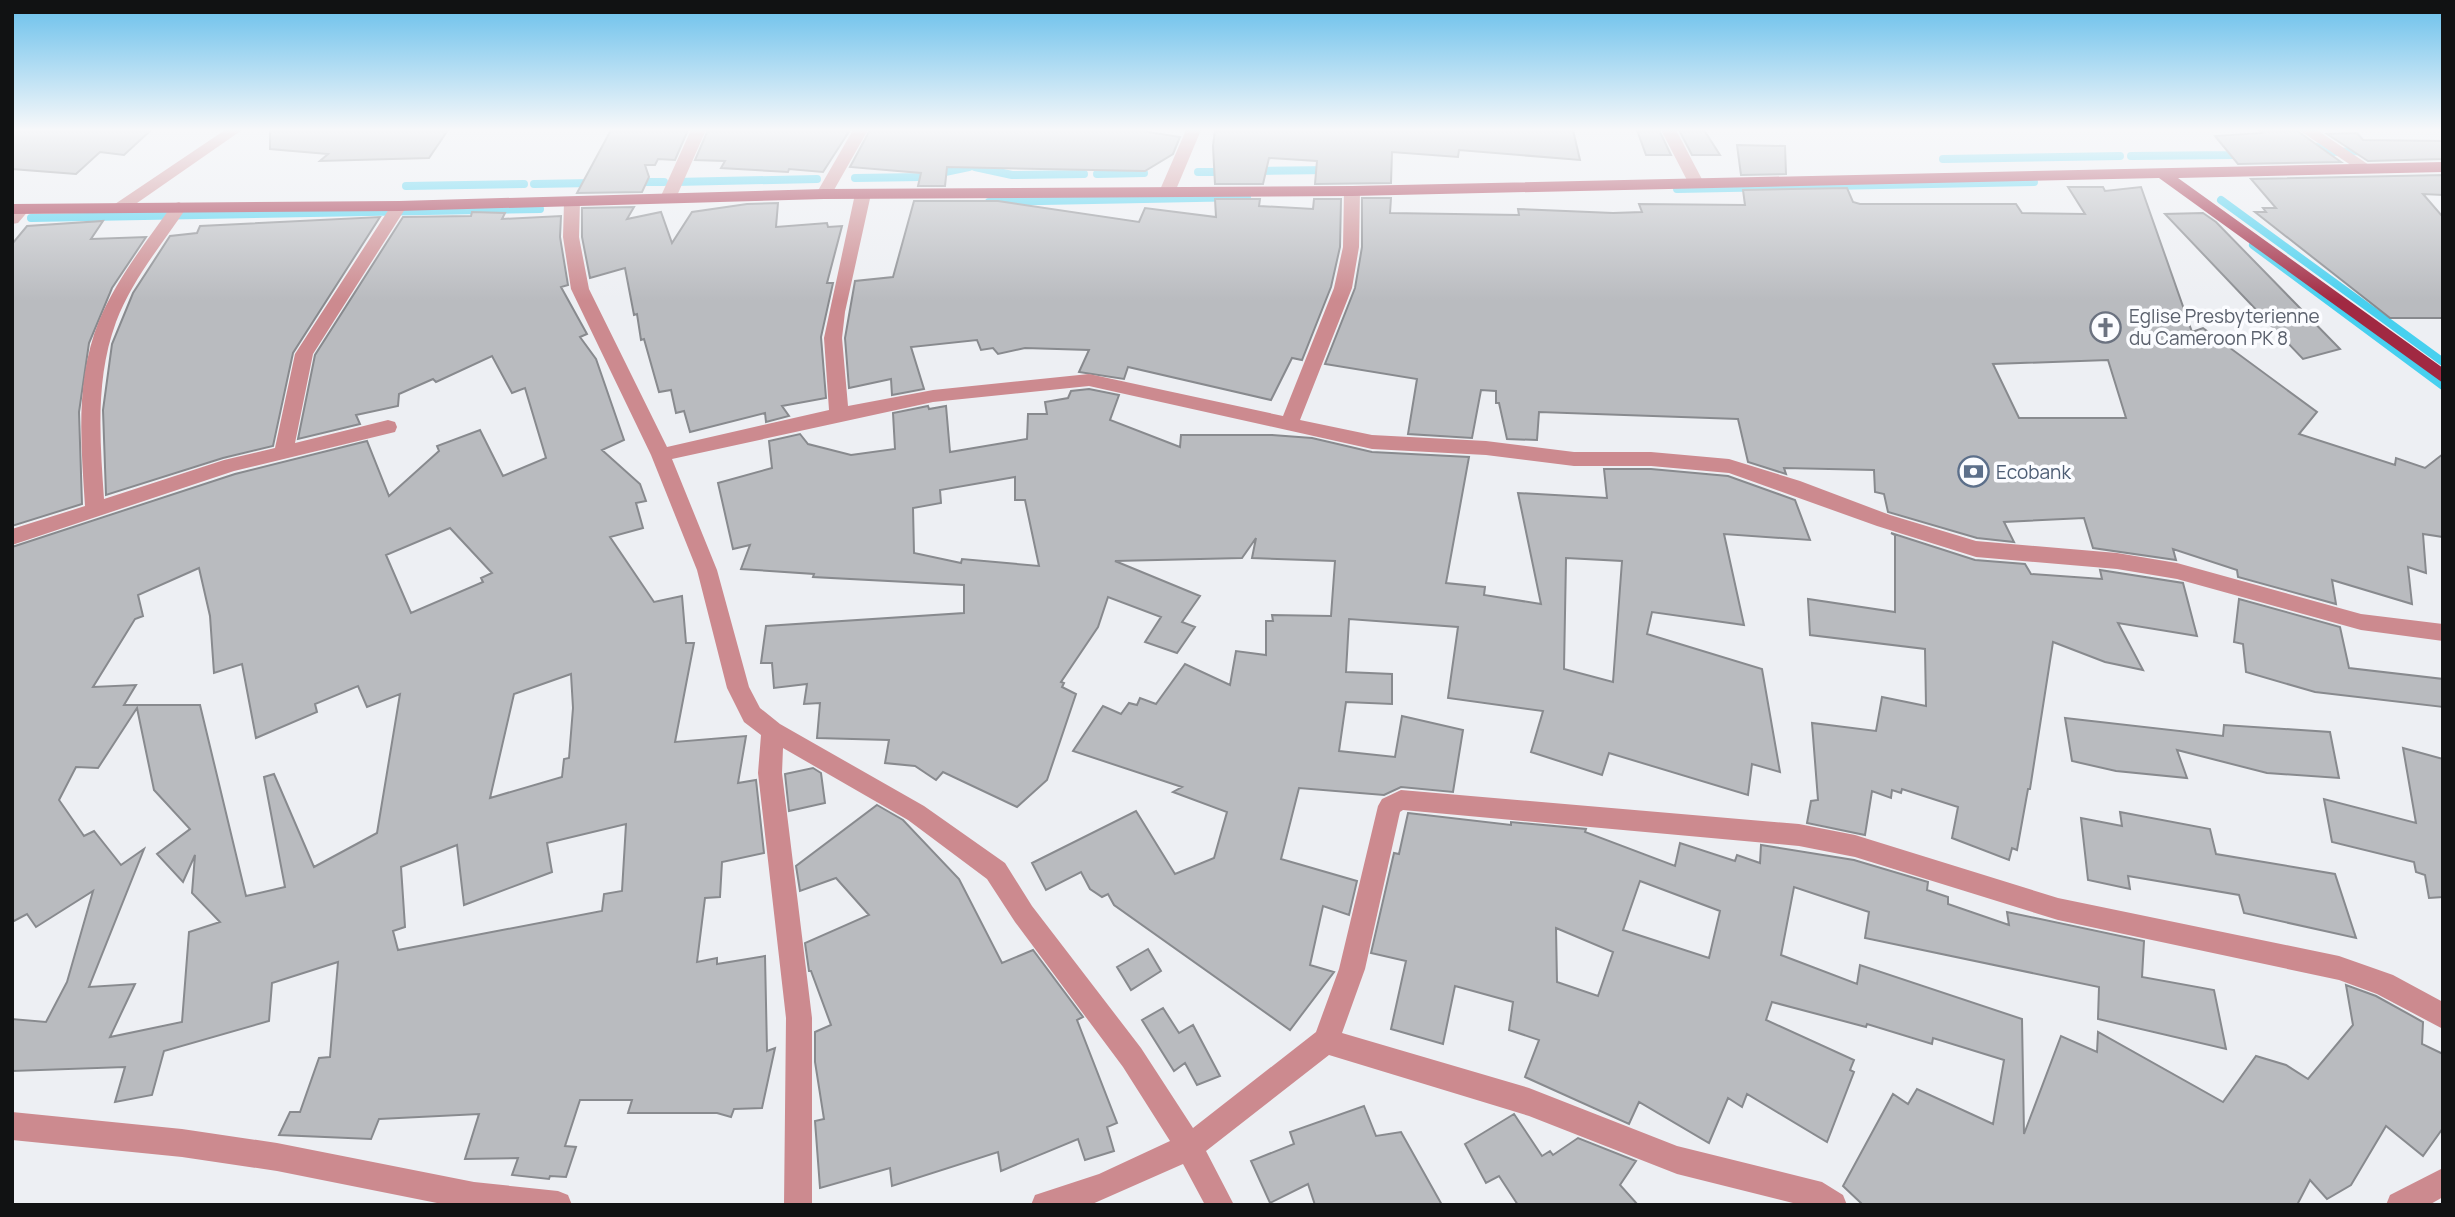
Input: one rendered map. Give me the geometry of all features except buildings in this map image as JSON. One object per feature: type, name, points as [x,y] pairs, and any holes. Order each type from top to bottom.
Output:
[{"type":"main road","points":[[15,212],[121,207],[400,206],[824,194],[1352,191],[1533,187]]},
{"type":"main road","points":[[2181,187],[2443,377]]},
{"type":"street","points":[[121,207],[151,187]]},
{"type":"street","points":[[668,198],[673,187]]},
{"type":"street","points":[[824,194],[828,187]]},
{"type":"street","points":[[1167,192],[1169,187]]},
{"type":"street","points":[[1290,422],[1343,288],[1351,247],[1352,191]]},
{"type":"street","points":[[839,414],[834,338],[836,312],[863,194]]},
{"type":"street","points":[[572,202],[571,237],[580,289],[660,455],[707,570],[738,688],[752,715],[772,730],[937,828],[999,873],[1020,911],[1103,1014],[1191,1146],[1220,1205]]},
{"type":"street","points":[[284,449],[304,354],[329,311],[400,206]]},
{"type":"street","points":[[96,508],[90,434],[97,358],[108,322],[135,271],[179,207]]},
{"type":"street","points":[[660,455],[839,414],[933,396],[1080,380],[1290,422],[1372,442],[1486,448],[1574,459],[1651,459],[1730,466],[1793,486],[1884,521],[1976,549],[2118,561],[2177,571],[2361,622],[2443,633]]},
{"type":"street","points":[[12,537],[284,449],[388,426]]},
{"type":"street","points":[[772,730],[770,773],[799,1018],[797,1205]]},
{"type":"street","points":[[1045,1205],[1102,1186],[1191,1146],[1326,1041],[1352,969],[1390,806],[1401,800],[1415,799],[1601,820],[1777,832],[1856,846],[2058,909],[2339,968],[2384,984],[2443,1016]]},
{"type":"street","points":[[1326,1041],[1529,1102],[1677,1160],[1822,1196],[1833,1205]]},
{"type":"street","points":[[12,1126],[196,1145],[474,1196],[558,1205]]},
{"type":"street","points":[[2400,1205],[2443,1182]]},
{"type":"waterway","points":[[1677,189],[1790,187]]},
{"type":"waterway","points":[[989,202],[1247,197]]},
{"type":"waterway","points":[[2221,200],[2443,362]]},
{"type":"waterway","points":[[31,218],[540,209]]},
{"type":"waterway","points":[[2253,245],[2443,386]]},
{"type":"place","name":"Eglise Presbyterienne du Cameroon PK 8","points":[[2106,327]]},
{"type":"place","name":"Ecobank","points":[[1973,472]]}]
